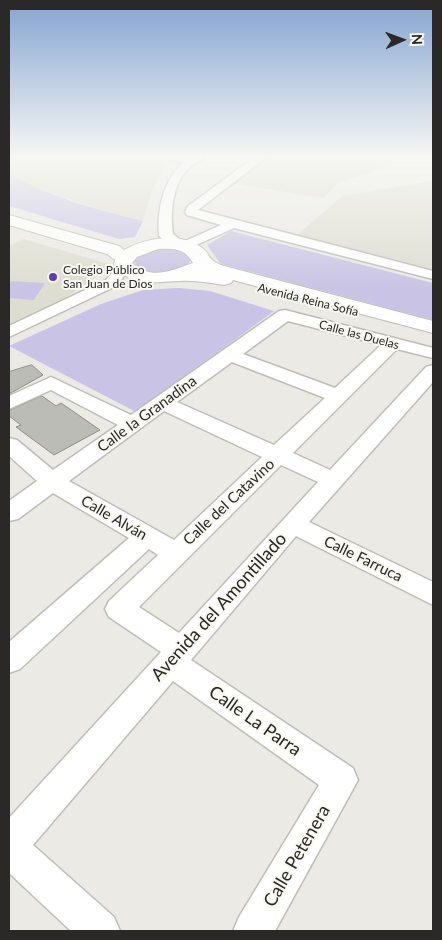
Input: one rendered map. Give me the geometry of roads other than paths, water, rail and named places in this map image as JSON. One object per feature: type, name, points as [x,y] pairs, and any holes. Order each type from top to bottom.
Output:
[{"type":"main road","name":"Avenida Reina Sofía","points":[[9,213],[113,243],[142,247]]},
{"type":"main road","name":"Avenida Reina Sofía","points":[[9,220],[113,250],[134,273],[150,277],[181,275],[226,279],[433,333]]},
{"type":"main road","name":"Avenida Reina Sofía","points":[[124,262],[129,253],[142,247],[162,244],[192,249],[226,272],[433,328]]},
{"type":"main road","points":[[181,275],[191,271],[192,249]]},
{"type":"street","points":[[142,247],[150,241],[158,200]]},
{"type":"street","points":[[169,200],[166,207],[166,236],[192,249],[233,224]]},
{"type":"street","points":[[204,200],[192,209],[191,212],[433,275]]},
{"type":"street","points":[[111,283],[124,262]]},
{"type":"street","points":[[9,332],[111,283],[150,277]]},
{"type":"street","name":"Calle las Duelas","points":[[285,315],[433,353]]},
{"type":"street","name":"Calle la Granadina","points":[[9,513],[285,315]]},
{"type":"street","name":"Calle del Catavino","points":[[175,656],[119,609],[392,344]]},
{"type":"street","points":[[230,355],[340,396]]},
{"type":"street","name":"Avenida del Amontillado","points":[[9,846],[175,656],[433,371]]},
{"type":"street","points":[[9,403],[51,383],[133,424]]},
{"type":"street","points":[[162,403],[333,480]]},
{"type":"street","name":"Calle Alván","points":[[9,445],[52,482],[176,553]]},
{"type":"street","name":"Calle Farruca","points":[[293,524],[433,594]]},
{"type":"street","points":[[9,660],[146,537]]},
{"type":"street","name":"Calle La Parra","points":[[175,656],[341,780]]},
{"type":"street","name":"Calle Petenera","points":[[253,931],[341,780]]},
{"type":"street","points":[[9,846],[100,931]]},
{"type":"place","name":"Colegio Público San Juan de Dios","points":[[53,277]]}]
